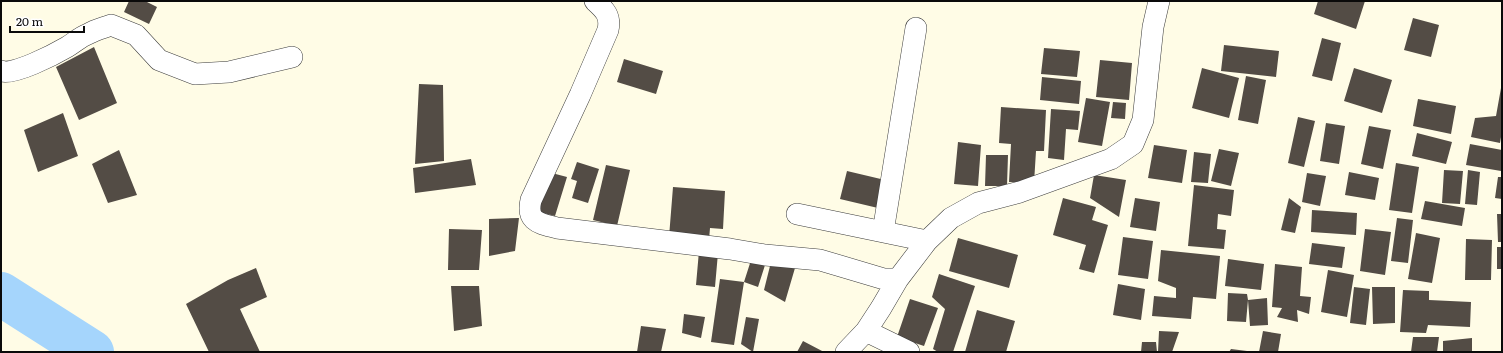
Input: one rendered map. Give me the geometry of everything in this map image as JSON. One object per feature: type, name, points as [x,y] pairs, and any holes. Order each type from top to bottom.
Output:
[{"type":"street","points":[[595,1],[608,15],[610,23],[580,95],[531,200],[529,206],[533,219],[539,223],[557,228],[730,249],[765,255],[820,260],[884,279],[898,279]]},
{"type":"street","points":[[846,352],[866,331],[898,279],[927,241],[951,218],[978,203],[1020,192],[1111,159],[1133,144],[1144,120],[1153,27],[1159,1]]},
{"type":"street","points":[[1,71],[16,70],[41,60],[87,34],[111,25],[136,35],[159,60],[195,74],[229,72],[292,58]]},
{"type":"street","points":[[883,232],[916,28]]},
{"type":"street","points":[[797,214],[927,241]]},
{"type":"street","points":[[866,331],[909,352]]},
{"type":"building","points":[[129,1],[145,1],[157,7],[149,24],[124,12]]},
{"type":"building","points":[[1318,1],[1365,1],[1356,29],[1314,14]]},
{"type":"building","points":[[1413,18],[1439,25],[1431,57],[1404,50]]},
{"type":"building","points":[[1322,38],[1341,43],[1332,81],[1312,76]]},
{"type":"building","points":[[1224,45],[1279,51],[1276,77],[1221,71]]},
{"type":"building","points":[[94,47],[117,103],[79,120],[56,67]]},
{"type":"building","points":[[1044,48],[1080,51],[1077,77],[1041,74]]},
{"type":"building","points":[[624,59],[663,71],[656,94],[617,82]]},
{"type":"building","points":[[1100,60],[1132,63],[1129,100],[1096,97]]},
{"type":"building","points":[[1202,68],[1239,78],[1229,118],[1192,108]]},
{"type":"building","points":[[1354,68],[1392,80],[1382,113],[1344,101]]},
{"type":"building","points":[[1246,76],[1266,80],[1258,124],[1238,120]]},
{"type":"building","points":[[1042,77],[1081,81],[1079,104],[1040,100]]},
{"type":"building","points":[[419,84],[443,85],[444,161],[415,164]]},
{"type":"building","points":[[1501,88],[1502,131],[1500,143],[1471,137],[1475,118],[1496,116]]},
{"type":"building","points":[[1086,98],[1110,102],[1102,146],[1078,142]]},
{"type":"building","points":[[1418,99],[1456,106],[1451,134],[1413,126]]},
{"type":"building","points":[[1113,102],[1126,103],[1125,119],[1111,118]]},
{"type":"building","points":[[1001,107],[1046,110],[1044,151],[1036,151],[1034,183],[1009,182],[1011,144],[999,143]]},
{"type":"building","points":[[1051,109],[1080,111],[1078,130],[1066,129],[1064,160],[1048,158]]},
{"type":"building","points":[[63,113],[78,156],[38,172],[24,130]]},
{"type":"building","points":[[1298,117],[1315,121],[1304,167],[1288,163]]},
{"type":"building","points":[[1326,123],[1345,126],[1339,164],[1320,161]]},
{"type":"building","points":[[1369,126],[1391,130],[1383,169],[1361,164]]},
{"type":"building","points":[[1417,133],[1452,142],[1446,164],[1412,156]]},
{"type":"building","points":[[958,142],[981,145],[978,186],[954,184]]},
{"type":"building","points":[[1470,144],[1502,150],[1501,171],[1466,165]]},
{"type":"building","points":[[1154,145],[1187,150],[1182,183],[1148,178]]},
{"type":"building","points":[[1219,149],[1239,153],[1231,186],[1211,181]]},
{"type":"building","points":[[119,150],[137,195],[108,203],[92,164]]},
{"type":"building","points":[[1194,152],[1211,154],[1208,183],[1191,182]]},
{"type":"building","points":[[986,155],[1008,155],[1007,186],[985,186]]},
{"type":"building","points":[[471,159],[476,185],[415,193],[413,168]]},
{"type":"building","points":[[577,162],[599,169],[588,203],[572,198],[577,181],[571,179]]},
{"type":"building","points":[[1396,163],[1419,167],[1412,213],[1389,210]]},
{"type":"building","points":[[606,165],[630,170],[617,226],[593,220]]},
{"type":"building","points":[[1444,170],[1463,171],[1460,204],[1442,203]]},
{"type":"building","points":[[1468,170],[1480,172],[1477,205],[1465,204]]},
{"type":"building","points":[[847,171],[885,180],[878,208],[840,199]]},
{"type":"building","points":[[548,172],[567,177],[555,216],[536,211]]},
{"type":"building","points":[[1349,172],[1379,178],[1375,200],[1345,195]]},
{"type":"building","points":[[1307,173],[1326,176],[1320,206],[1302,202]]},
{"type":"building","points":[[1094,175],[1126,180],[1119,217],[1090,198]]},
{"type":"building","points":[[1498,177],[1502,177],[1502,199],[1495,198]]},
{"type":"building","points":[[1194,185],[1234,190],[1231,216],[1218,214],[1217,229],[1226,230],[1224,249],[1188,246]]},
{"type":"building","points":[[673,187],[725,191],[723,229],[710,228],[709,240],[669,237]]},
{"type":"building","points":[[1063,198],[1096,207],[1092,220],[1108,225],[1094,273],[1079,269],[1086,245],[1053,235]]},
{"type":"building","points":[[1135,198],[1160,202],[1156,231],[1130,227]]},
{"type":"building","points":[[1289,198],[1301,207],[1295,233],[1281,230]]},
{"type":"building","points":[[1425,201],[1465,208],[1462,226],[1421,219]]},
{"type":"building","points":[[1312,210],[1357,213],[1356,235],[1311,232]]},
{"type":"building","points":[[1497,214],[1502,214],[1502,242],[1498,242]]},
{"type":"building","points":[[519,218],[515,251],[489,256],[489,219]]},
{"type":"building","points":[[1397,218],[1413,220],[1408,263],[1391,261]]},
{"type":"building","points":[[449,229],[482,230],[479,270],[448,270]]},
{"type":"building","points":[[1365,229],[1391,232],[1385,275],[1360,271]]},
{"type":"building","points":[[1416,233],[1440,238],[1432,283],[1408,279]]},
{"type":"building","points":[[1123,237],[1153,241],[1148,279],[1118,275]]},
{"type":"building","points":[[958,238],[1018,255],[1009,288],[949,271]]},
{"type":"building","points":[[1466,239],[1492,240],[1491,280],[1465,280]]},
{"type":"building","points":[[1312,243],[1345,247],[1342,268],[1309,264]]},
{"type":"building","points":[[1497,247],[1502,247],[1502,269],[1497,269]]},
{"type":"building","points":[[1161,250],[1220,256],[1216,299],[1193,297],[1191,319],[1152,316],[1154,296],[1176,298],[1176,288],[1158,281]]},
{"type":"building","points":[[699,251],[718,253],[715,287],[696,285]]},
{"type":"building","points":[[752,257],[766,262],[758,287],[744,282]]},
{"type":"building","points":[[1228,259],[1264,264],[1261,290],[1225,286]]},
{"type":"building","points":[[771,262],[795,268],[785,302],[764,290]]},
{"type":"building","points":[[1275,264],[1302,267],[1300,296],[1311,297],[1309,314],[1297,310],[1298,322],[1277,317],[1282,308],[1272,307]]},
{"type":"building","points":[[256,268],[267,297],[240,309],[260,352],[209,352],[186,304],[228,280]]},
{"type":"building","points":[[1328,270],[1354,275],[1347,317],[1321,312]]},
{"type":"building","points":[[939,274],[975,286],[953,352],[938,352],[933,349],[945,309],[932,297]]},
{"type":"building","points":[[720,279],[744,282],[734,345],[711,342]]},
{"type":"building","points":[[1118,284],[1145,289],[1141,320],[1113,315]]},
{"type":"building","points":[[451,286],[479,286],[482,326],[454,331]]},
{"type":"building","points":[[1354,287],[1370,289],[1366,325],[1350,323]]},
{"type":"building","points":[[1372,287],[1395,287],[1395,323],[1373,324]]},
{"type":"building","points":[[1403,290],[1429,291],[1429,300],[1471,302],[1470,327],[1428,325],[1426,333],[1400,332]]},
{"type":"building","points":[[1228,293],[1247,294],[1248,300],[1246,322],[1227,321]]},
{"type":"building","points":[[1267,298],[1268,325],[1250,326],[1248,300]]},
{"type":"building","points":[[910,299],[938,308],[924,346],[897,337]]},
{"type":"building","points":[[977,310],[1015,321],[1006,352],[965,352]]},
{"type":"building","points":[[684,314],[705,317],[701,338],[682,333]]},
{"type":"building","points":[[746,317],[759,319],[753,352],[741,344]]},
{"type":"building","points":[[641,326],[666,329],[661,352],[637,352]]},
{"type":"building","points":[[1159,331],[1179,332],[1172,352],[1158,352]]},
{"type":"building","points":[[1263,331],[1281,334],[1278,352],[1259,352]]},
{"type":"building","points":[[1413,337],[1439,337],[1437,352],[1411,352]]},
{"type":"building","points":[[1472,338],[1472,352],[1443,352],[1443,341]]},
{"type":"building","points":[[803,341],[824,352],[797,352]]},
{"type":"building","points":[[1142,342],[1156,342],[1157,352],[1141,352]]},
{"type":"building","points":[[1231,349],[1247,351],[1247,352],[1229,352]]},
{"type":"waterway","points":[[1,294],[92,352]]}]
